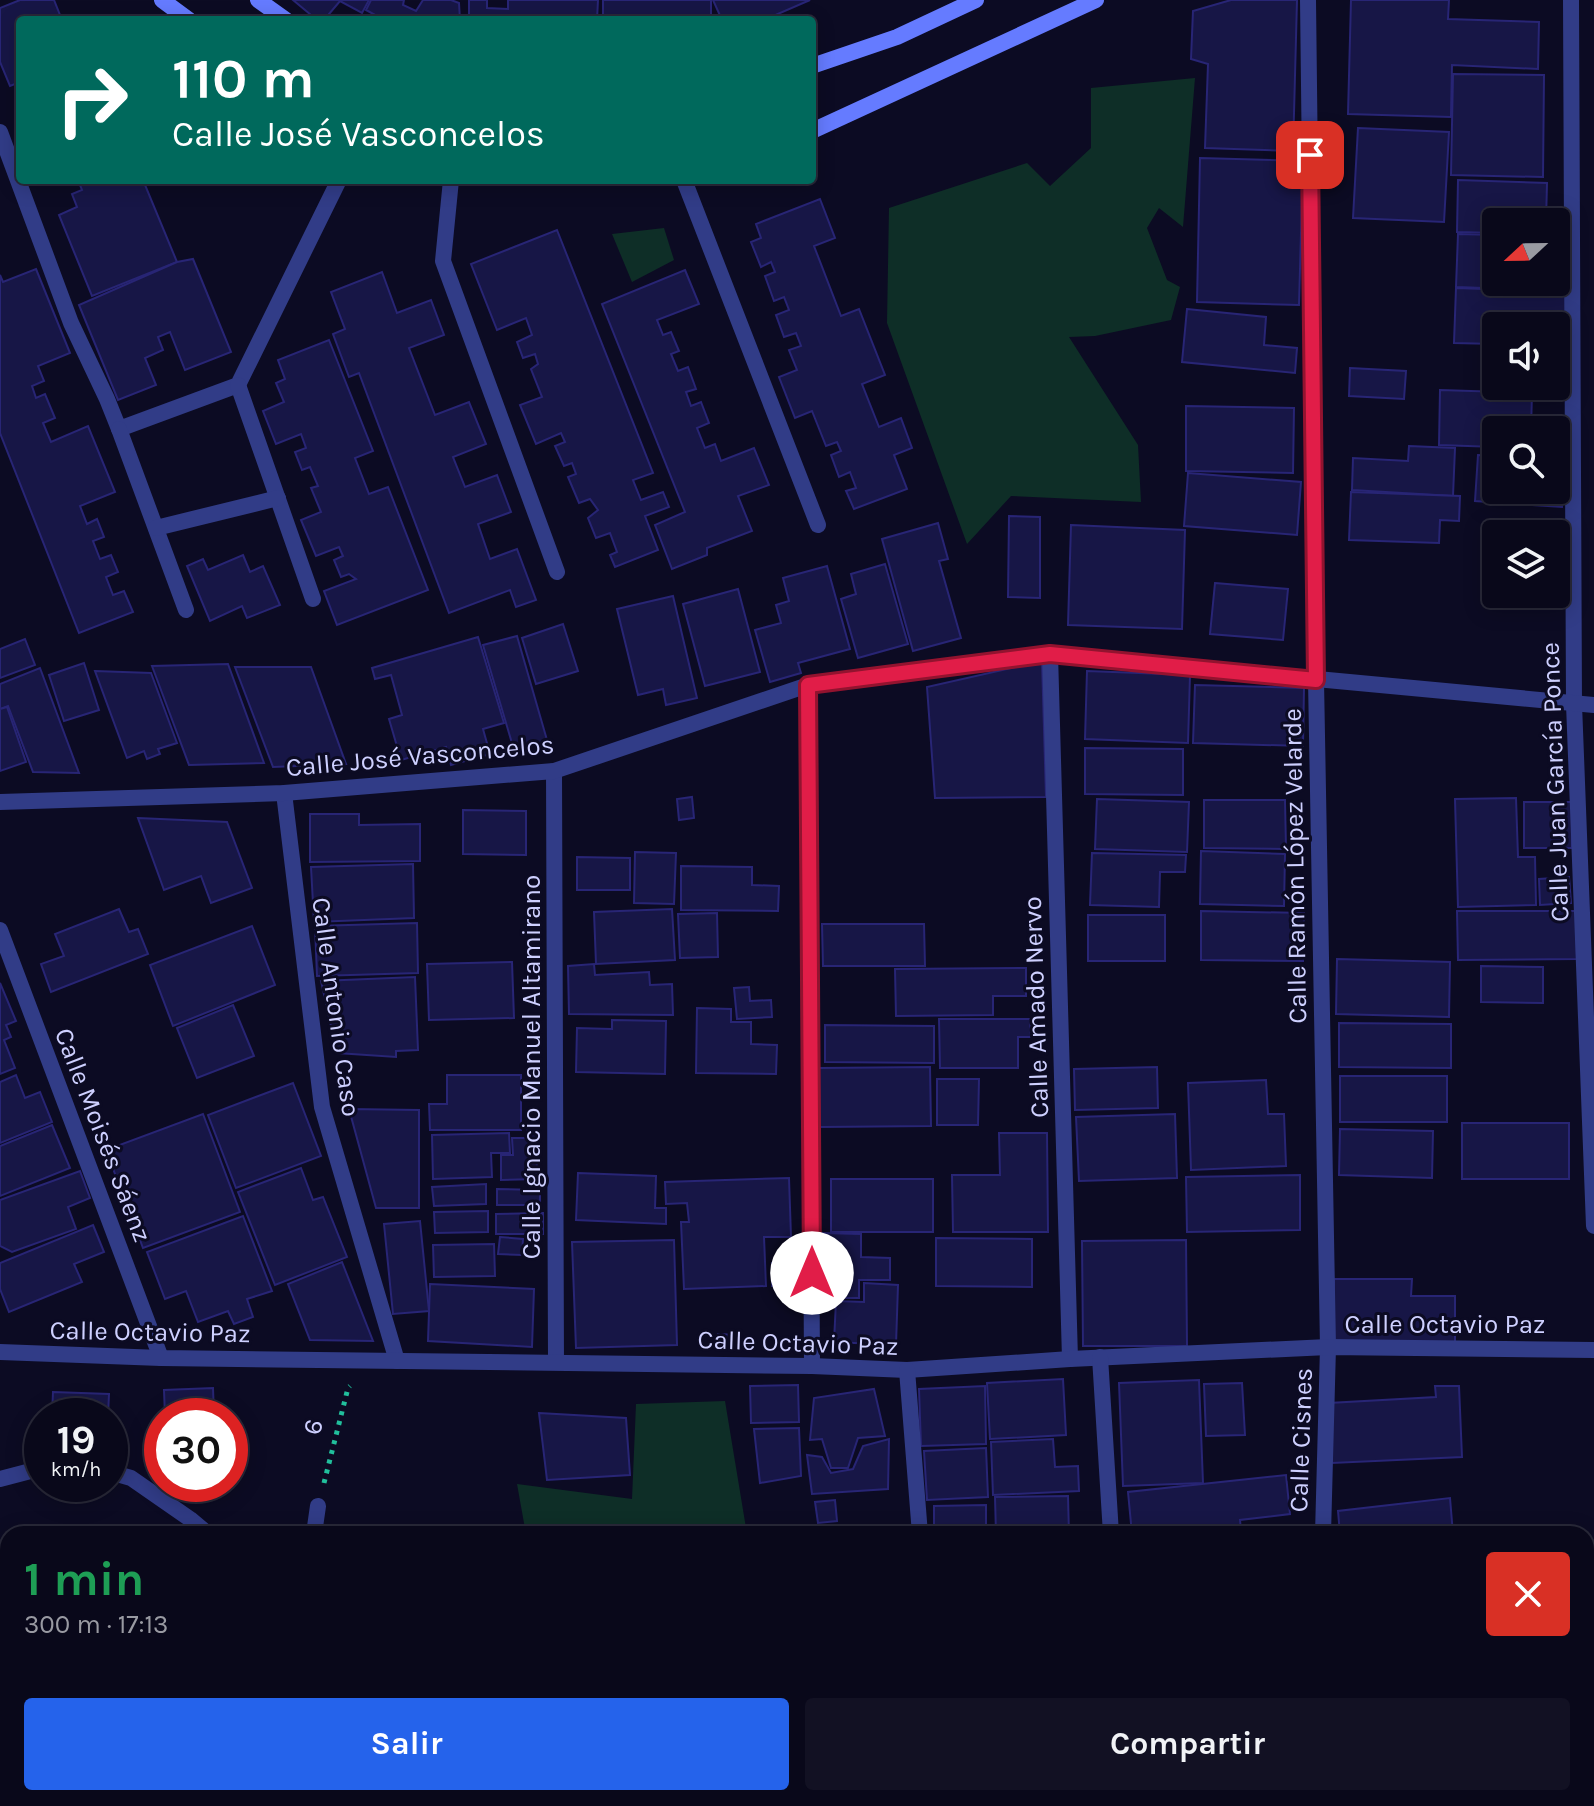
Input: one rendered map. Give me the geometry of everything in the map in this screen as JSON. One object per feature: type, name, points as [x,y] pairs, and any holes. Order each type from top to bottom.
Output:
[{"type":"street","points":[[162,0],[184,16]]},
{"type":"street","points":[[258,0],[280,16]]},
{"type":"street","points":[[816,65],[897,37],[976,0]]},
{"type":"street","points":[[816,129],[1094,0]]},
{"type":"street","name":"Calle Ramón López Velarde","points":[[1308,0],[1328,1347]]},
{"type":"street","name":"Calle Juan García Ponce","points":[[1571,0],[1574,704],[1594,1226]]},
{"type":"street","points":[[0,132],[16,175]]},
{"type":"street","points":[[19,184],[71,323],[119,429],[186,610]]},
{"type":"street","points":[[119,429],[238,385],[337,184]]},
{"type":"street","points":[[451,184],[443,261],[557,572]]},
{"type":"street","points":[[686,184],[818,525]]},
{"type":"street","points":[[238,385],[313,599]]},
{"type":"street","points":[[156,528],[278,498]]},
{"type":"street","name":"Calle José Vasconcelos","points":[[0,802],[284,793],[554,771],[808,685],[1050,654],[1594,705]]},
{"type":"street","name":"Calle Amado Nervo","points":[[1050,654],[1070,1359]]},
{"type":"street","points":[[808,685],[812,1366]]},
{"type":"street","name":"Calle Ignacio Manuel Altamirano","points":[[554,771],[556,1362]]},
{"type":"street","name":"Calle Antonio Caso","points":[[284,793],[322,1107],[397,1361]]},
{"type":"street","name":"Calle Moisés Sáenz","points":[[0,930],[161,1358]]},
{"type":"street","name":"Calle Octavio Paz","points":[[0,1352],[161,1358],[812,1366],[907,1370],[1100,1357],[1328,1347],[1594,1350]]},
{"type":"street","name":"Calle Cisnes","points":[[1323,1526],[1328,1347]]},
{"type":"street","points":[[1100,1357],[1111,1526]]},
{"type":"street","points":[[907,1370],[919,1526]]},
{"type":"street","points":[[0,1479],[24,1473]]},
{"type":"street","points":[[128,1477],[198,1526]]},
{"type":"street","points":[[315,1526],[318,1506]]},
{"type":"path","name":"6","points":[[318,1506],[348,1388],[397,1361]]},
{"type":"green space","points":[[1195,78],[1183,227],[1159,208],[1147,228],[1167,280],[1180,287],[1171,320],[1095,336],[1069,337],[1138,445],[1141,502],[1011,496],[967,544],[887,323],[889,208],[1027,163],[1050,186],[1091,148],[1091,88]]},
{"type":"green space","points":[[664,228],[674,260],[632,282],[612,234]]},
{"type":"green space","points":[[725,1401],[746,1526],[525,1526],[517,1484],[632,1499],[636,1404]]},
{"type":"building","points":[[20,0],[54,0],[60,16],[16,16],[16,84],[10,86],[0,62],[0,8]]},
{"type":"building","points":[[293,0],[369,0],[362,13],[340,1],[327,16],[312,16]]},
{"type":"building","points":[[371,0],[404,0],[403,5],[416,11],[423,0],[451,0],[459,3],[460,16],[377,16],[366,10]]},
{"type":"building","points":[[469,0],[487,0],[487,8],[508,9],[508,0],[598,0],[597,16],[469,16]]},
{"type":"building","points":[[603,0],[711,0],[711,16],[603,16]]},
{"type":"building","points":[[713,0],[810,0],[773,16],[720,16]]},
{"type":"building","points":[[1231,0],[1297,0],[1293,151],[1205,148],[1208,64],[1191,59],[1193,11]]},
{"type":"building","points":[[1351,0],[1449,0],[1448,19],[1539,22],[1538,69],[1452,65],[1451,117],[1348,114]]},
{"type":"building","points":[[1453,74],[1544,75],[1543,177],[1451,175]]},
{"type":"building","points":[[1358,128],[1449,132],[1444,222],[1353,218]]},
{"type":"building","points":[[1200,158],[1303,161],[1299,305],[1197,302]]},
{"type":"building","points":[[1458,180],[1547,183],[1546,208],[1482,208],[1482,233],[1457,232]]},
{"type":"building","points":[[80,184],[145,184],[177,262],[92,296],[59,215],[77,207],[72,194],[82,190]]},
{"type":"building","points":[[820,199],[835,238],[814,246],[841,316],[859,309],[885,375],[862,384],[879,427],[901,418],[912,448],[894,455],[907,489],[854,509],[846,491],[856,488],[850,472],[839,477],[831,455],[841,451],[837,442],[826,446],[812,411],[795,418],[779,377],[797,370],[789,350],[801,346],[796,333],[784,337],[776,315],[789,310],[784,297],[774,301],[765,276],[775,272],[771,262],[761,267],[751,242],[761,238],[756,224]]},
{"type":"building","points":[[557,230],[653,473],[633,480],[641,500],[663,492],[669,507],[645,516],[658,550],[615,567],[610,555],[617,552],[610,533],[596,538],[588,518],[598,510],[590,499],[579,503],[568,477],[576,474],[572,463],[564,466],[555,446],[565,442],[561,433],[536,444],[520,405],[542,397],[531,369],[538,364],[535,354],[523,358],[517,342],[532,335],[526,318],[497,330],[471,264]]},
{"type":"building","points":[[1458,234],[1482,235],[1482,288],[1456,287]]},
{"type":"building","points":[[193,259],[231,352],[185,370],[170,332],[158,337],[163,350],[145,358],[156,385],[118,400],[79,305],[177,262]]},
{"type":"building","points":[[36,269],[70,353],[38,366],[44,381],[32,386],[36,398],[45,394],[55,418],[43,423],[51,442],[88,426],[115,492],[80,506],[87,524],[97,519],[104,537],[93,541],[100,559],[111,555],[118,572],[106,577],[113,595],[124,591],[133,612],[79,633],[0,433],[0,275],[3,282]]},
{"type":"building","points":[[685,270],[699,304],[657,320],[663,335],[671,332],[679,351],[671,354],[678,371],[688,367],[696,389],[686,392],[691,406],[701,402],[709,423],[697,428],[705,448],[715,444],[721,461],[754,448],[769,485],[738,496],[752,531],[707,548],[707,555],[672,569],[655,525],[685,512],[602,304]]},
{"type":"building","points":[[382,272],[397,313],[431,300],[444,335],[409,348],[435,415],[469,402],[486,444],[453,457],[465,487],[497,475],[511,512],[478,524],[490,559],[517,549],[536,600],[516,607],[510,590],[449,613],[359,373],[349,377],[333,334],[345,329],[331,292]]},
{"type":"building","points":[[1456,288],[1482,289],[1482,296],[1567,296],[1567,312],[1482,312],[1482,344],[1454,343]]},
{"type":"building","points":[[1187,309],[1266,317],[1264,345],[1297,348],[1295,373],[1182,362]]},
{"type":"building","points":[[329,340],[373,451],[355,458],[369,494],[388,487],[428,590],[337,625],[324,591],[356,579],[349,574],[341,577],[334,560],[343,556],[339,547],[316,556],[301,520],[321,512],[311,488],[318,486],[310,467],[302,470],[295,452],[306,448],[301,434],[276,444],[263,411],[284,402],[276,383],[285,379],[278,360]]},
{"type":"building","points":[[1350,368],[1406,371],[1404,399],[1349,396]]},
{"type":"building","points":[[1440,390],[1482,391],[1482,400],[1532,400],[1531,416],[1482,416],[1482,447],[1439,445]]},
{"type":"building","points":[[1186,406],[1294,408],[1293,473],[1186,471]]},
{"type":"building","points":[[1409,446],[1455,448],[1453,496],[1352,490],[1353,458],[1408,461]]},
{"type":"building","points":[[1478,455],[1482,455],[1482,501],[1475,501]]},
{"type":"building","points":[[1188,473],[1301,482],[1297,535],[1184,526]]},
{"type":"building","points":[[1351,492],[1460,496],[1459,521],[1440,520],[1439,543],[1349,540]]},
{"type":"building","points":[[1518,504],[1562,504],[1562,507]]},
{"type":"building","points":[[1009,516],[1040,517],[1040,598],[1008,597]]},
{"type":"building","points":[[938,523],[948,559],[939,561],[961,638],[913,651],[882,539]]},
{"type":"building","points":[[1071,525],[1185,530],[1182,629],[1068,625]]},
{"type":"building","points":[[243,555],[250,572],[263,566],[280,605],[247,618],[242,606],[210,621],[187,566],[203,559],[208,570]]},
{"type":"building","points":[[885,564],[908,644],[858,658],[841,599],[856,594],[851,574]]},
{"type":"building","points":[[827,566],[850,649],[798,663],[801,673],[770,682],[755,630],[781,623],[776,605],[789,601],[783,578]]},
{"type":"building","points":[[1215,583],[1288,589],[1283,640],[1210,634]]},
{"type":"building","points":[[738,589],[760,672],[705,686],[683,604]]},
{"type":"building","points":[[673,596],[697,698],[666,705],[663,689],[638,695],[617,609]]},
{"type":"building","points":[[563,624],[578,671],[536,684],[522,638]]},
{"type":"building","points":[[517,636],[547,740],[514,750],[483,645]]},
{"type":"building","points":[[478,637],[504,723],[483,729],[490,754],[451,765],[446,747],[401,760],[389,719],[402,715],[391,675],[375,679],[372,668]]},
{"type":"building","points":[[25,639],[35,665],[0,678],[0,649]]},
{"type":"building","points":[[1042,661],[1046,797],[935,798],[927,687]]},
{"type":"building","points":[[84,663],[99,710],[64,721],[49,675]]},
{"type":"building","points":[[228,664],[264,763],[189,765],[152,666]]},
{"type":"building","points":[[235,667],[311,667],[346,764],[273,767]]},
{"type":"building","points":[[40,668],[79,773],[33,772],[8,706],[0,709],[0,684]]},
{"type":"building","points":[[95,671],[151,673],[177,743],[158,749],[160,754],[147,759],[144,751],[127,758]]},
{"type":"building","points":[[1087,671],[1190,675],[1188,743],[1085,739]]},
{"type":"building","points":[[1195,685],[1304,688],[1303,746],[1193,743]]},
{"type":"building","points":[[7,707],[26,762],[0,771],[0,709]]},
{"type":"building","points":[[1085,748],[1183,749],[1183,795],[1085,794]]},
{"type":"building","points":[[692,797],[694,818],[679,820],[677,799]]},
{"type":"building","points":[[1516,798],[1518,857],[1535,857],[1536,905],[1458,907],[1455,799]]},
{"type":"building","points":[[1097,799],[1189,802],[1187,852],[1095,849]]},
{"type":"building","points":[[1204,800],[1285,800],[1286,849],[1204,848]]},
{"type":"building","points":[[1524,802],[1572,802],[1572,848],[1524,848]]},
{"type":"building","points":[[463,810],[526,811],[526,855],[463,854]]},
{"type":"building","points":[[310,814],[359,814],[359,825],[420,824],[420,861],[310,862]]},
{"type":"building","points":[[138,818],[227,822],[252,888],[211,903],[201,876],[164,890]]},
{"type":"building","points":[[1201,851],[1285,854],[1284,906],[1200,904]]},
{"type":"building","points":[[635,852],[676,853],[674,904],[634,903]]},
{"type":"building","points":[[1092,853],[1186,855],[1185,872],[1160,872],[1159,907],[1090,905]]},
{"type":"building","points":[[577,857],[630,858],[630,890],[577,890]]},
{"type":"building","points":[[413,864],[414,918],[314,922],[311,867]]},
{"type":"building","points":[[681,866],[752,867],[752,885],[779,886],[778,911],[681,910]]},
{"type":"building","points":[[1569,877],[1571,903],[1540,905],[1539,879]]},
{"type":"building","points":[[119,909],[129,932],[138,929],[148,954],[51,992],[41,964],[64,956],[55,934]]},
{"type":"building","points":[[672,909],[675,960],[596,964],[594,912]]},
{"type":"building","points":[[1201,911],[1304,913],[1303,961],[1201,960]]},
{"type":"building","points":[[1457,911],[1576,911],[1577,959],[1458,960]]},
{"type":"building","points":[[717,913],[718,957],[680,958],[678,914]]},
{"type":"building","points":[[1088,915],[1165,915],[1165,961],[1088,961]]},
{"type":"building","points":[[417,923],[418,973],[317,976],[315,926]]},
{"type":"building","points":[[822,924],[924,924],[925,966],[823,966]]},
{"type":"building","points":[[252,926],[275,985],[173,1026],[150,965]]},
{"type":"building","points":[[1337,959],[1450,962],[1449,1017],[1336,1014]]},
{"type":"building","points":[[512,962],[514,1018],[429,1020],[427,964]]},
{"type":"building","points":[[594,964],[595,975],[649,972],[650,985],[672,984],[673,1015],[569,1014],[568,966]]},
{"type":"building","points":[[1481,966],[1543,967],[1543,1003],[1481,1002]]},
{"type":"building","points":[[1026,968],[1026,996],[993,996],[993,1015],[896,1016],[895,969]]},
{"type":"building","points":[[415,977],[418,1050],[396,1051],[396,1057],[337,1053],[321,981]]},
{"type":"building","points":[[0,983],[16,1021],[6,1025],[11,1037],[4,1040],[15,1068],[0,1074]]},
{"type":"building","points":[[749,987],[750,1001],[771,1000],[772,1017],[737,1019],[734,988]]},
{"type":"building","points":[[233,1005],[254,1056],[197,1078],[177,1028]]},
{"type":"building","points":[[697,1008],[731,1009],[731,1022],[751,1022],[751,1044],[777,1045],[776,1074],[696,1073]]},
{"type":"building","points":[[939,1019],[1030,1019],[1031,1037],[1018,1037],[1018,1068],[940,1068]]},
{"type":"building","points":[[612,1020],[666,1021],[665,1074],[576,1072],[577,1028],[612,1029]]},
{"type":"building","points":[[1339,1023],[1451,1024],[1451,1068],[1339,1067]]},
{"type":"building","points":[[825,1025],[934,1026],[934,1063],[825,1062]]},
{"type":"building","points":[[930,1067],[931,1126],[820,1127],[819,1068]]},
{"type":"building","points":[[1157,1067],[1158,1108],[1075,1110],[1074,1069]]},
{"type":"building","points":[[16,1075],[25,1098],[40,1092],[52,1122],[0,1143],[0,1082]]},
{"type":"building","points":[[447,1075],[521,1075],[521,1130],[430,1130],[429,1104],[447,1104]]},
{"type":"building","points":[[1340,1076],[1447,1076],[1447,1122],[1340,1122]]},
{"type":"building","points":[[937,1079],[979,1079],[978,1125],[937,1125]]},
{"type":"building","points":[[1266,1080],[1268,1114],[1284,1114],[1286,1166],[1191,1170],[1188,1083]]},
{"type":"building","points":[[293,1083],[321,1156],[236,1188],[208,1115]]},
{"type":"building","points":[[349,1109],[419,1110],[419,1208],[376,1208]]},
{"type":"building","points":[[203,1114],[240,1212],[143,1248],[106,1150]]},
{"type":"building","points":[[1175,1114],[1177,1178],[1079,1181],[1076,1117]]},
{"type":"building","points":[[1462,1123],[1569,1123],[1569,1179],[1462,1179]]},
{"type":"building","points":[[52,1125],[70,1168],[0,1196],[0,1146]]},
{"type":"building","points":[[527,1127],[536,1127],[537,1179],[501,1180],[501,1155],[513,1155],[512,1138],[528,1138]]},
{"type":"building","points":[[1340,1129],[1433,1131],[1432,1178],[1339,1175]]},
{"type":"building","points":[[509,1133],[510,1153],[491,1153],[492,1177],[433,1179],[432,1135]]},
{"type":"building","points":[[999,1133],[1047,1133],[1048,1232],[953,1232],[952,1175],[1000,1175]]},
{"type":"building","points":[[301,1168],[313,1200],[323,1197],[347,1257],[275,1285],[238,1192]]},
{"type":"building","points":[[80,1171],[90,1198],[68,1207],[76,1229],[12,1252],[0,1246],[0,1200]]},
{"type":"building","points":[[578,1173],[656,1176],[655,1208],[666,1208],[666,1224],[576,1220]]},
{"type":"building","points":[[1300,1175],[1300,1230],[1187,1232],[1186,1177]]},
{"type":"building","points":[[789,1178],[791,1237],[764,1237],[766,1286],[684,1289],[681,1222],[689,1222],[687,1203],[666,1204],[665,1182]]},
{"type":"building","points":[[831,1179],[933,1179],[933,1232],[831,1232]]},
{"type":"building","points":[[486,1184],[486,1204],[434,1206],[432,1187]]},
{"type":"building","points":[[497,1189],[540,1190],[540,1205],[497,1205]]},
{"type":"building","points":[[488,1211],[488,1232],[435,1233],[434,1212]]},
{"type":"building","points":[[543,1213],[543,1234],[496,1234],[496,1214]]},
{"type":"building","points":[[243,1216],[272,1291],[247,1299],[253,1317],[234,1324],[228,1311],[198,1322],[186,1291],[165,1299],[147,1252]]},
{"type":"building","points":[[420,1221],[429,1311],[393,1314],[384,1224]]},
{"type":"building","points":[[93,1225],[104,1252],[74,1264],[82,1282],[9,1312],[0,1289],[0,1263]]},
{"type":"building","points":[[822,1233],[861,1234],[861,1257],[890,1258],[890,1280],[859,1280],[859,1298],[844,1298],[845,1269],[822,1268]]},
{"type":"building","points":[[500,1237],[523,1239],[522,1255],[498,1254]]},
{"type":"building","points":[[936,1238],[1032,1239],[1032,1287],[936,1286]]},
{"type":"building","points":[[674,1240],[677,1345],[576,1348],[572,1242]]},
{"type":"building","points":[[1186,1240],[1187,1346],[1083,1346],[1082,1241]]},
{"type":"building","points":[[494,1244],[495,1276],[434,1277],[433,1245]]},
{"type":"building","points":[[342,1262],[373,1341],[310,1340],[288,1284]]},
{"type":"building","points":[[772,1263],[795,1265],[794,1287],[772,1286]]},
{"type":"building","points":[[1334,1279],[1412,1279],[1411,1296],[1455,1296],[1455,1346],[1334,1346]]},
{"type":"building","points":[[864,1283],[898,1285],[896,1345],[834,1342],[836,1301],[864,1302]]},
{"type":"building","points":[[430,1284],[534,1289],[532,1347],[428,1341]]},
{"type":"building","points":[[718,1334],[737,1335],[737,1350],[719,1348]]},
{"type":"building","points":[[1063,1379],[1066,1435],[990,1439],[987,1383]]},
{"type":"building","points":[[1199,1380],[1203,1483],[1123,1486],[1119,1383]]},
{"type":"building","points":[[1242,1383],[1245,1435],[1206,1436],[1204,1384]]},
{"type":"building","points":[[798,1385],[799,1422],[751,1423],[750,1386]]},
{"type":"building","points":[[985,1386],[986,1444],[921,1446],[919,1389]]},
{"type":"building","points":[[1435,1386],[1459,1386],[1462,1457],[1332,1463],[1329,1403],[1436,1397]]},
{"type":"building","points":[[213,1388],[213,1398],[164,1398],[164,1390]]},
{"type":"building","points":[[874,1389],[885,1436],[858,1438],[848,1468],[831,1468],[822,1439],[810,1440],[814,1398]]},
{"type":"building","points":[[53,1392],[109,1394],[109,1398],[53,1398]]},
{"type":"building","points":[[539,1413],[626,1418],[630,1475],[547,1480]]},
{"type":"building","points":[[799,1428],[801,1476],[760,1483],[754,1429]]},
{"type":"building","points":[[889,1439],[888,1489],[812,1494],[807,1455],[822,1457],[831,1473],[853,1469],[863,1446]]},
{"type":"building","points":[[1053,1439],[1055,1467],[1078,1466],[1079,1491],[993,1495],[991,1442]]},
{"type":"building","points":[[986,1448],[988,1497],[927,1500],[924,1451]]},
{"type":"building","points":[[1286,1475],[1290,1514],[1240,1520],[1241,1526],[1131,1526],[1128,1492]]},
{"type":"building","points":[[1068,1496],[1069,1526],[996,1526],[995,1497]]},
{"type":"building","points":[[1450,1498],[1452,1526],[1339,1526],[1338,1511]]},
{"type":"building","points":[[835,1500],[837,1521],[818,1523],[815,1502]]},
{"type":"building","points":[[986,1505],[986,1526],[934,1526],[934,1506]]},
{"type":"route","points":[[812,1273],[808,685],[1050,654],[1316,680],[1310,155]]}]
